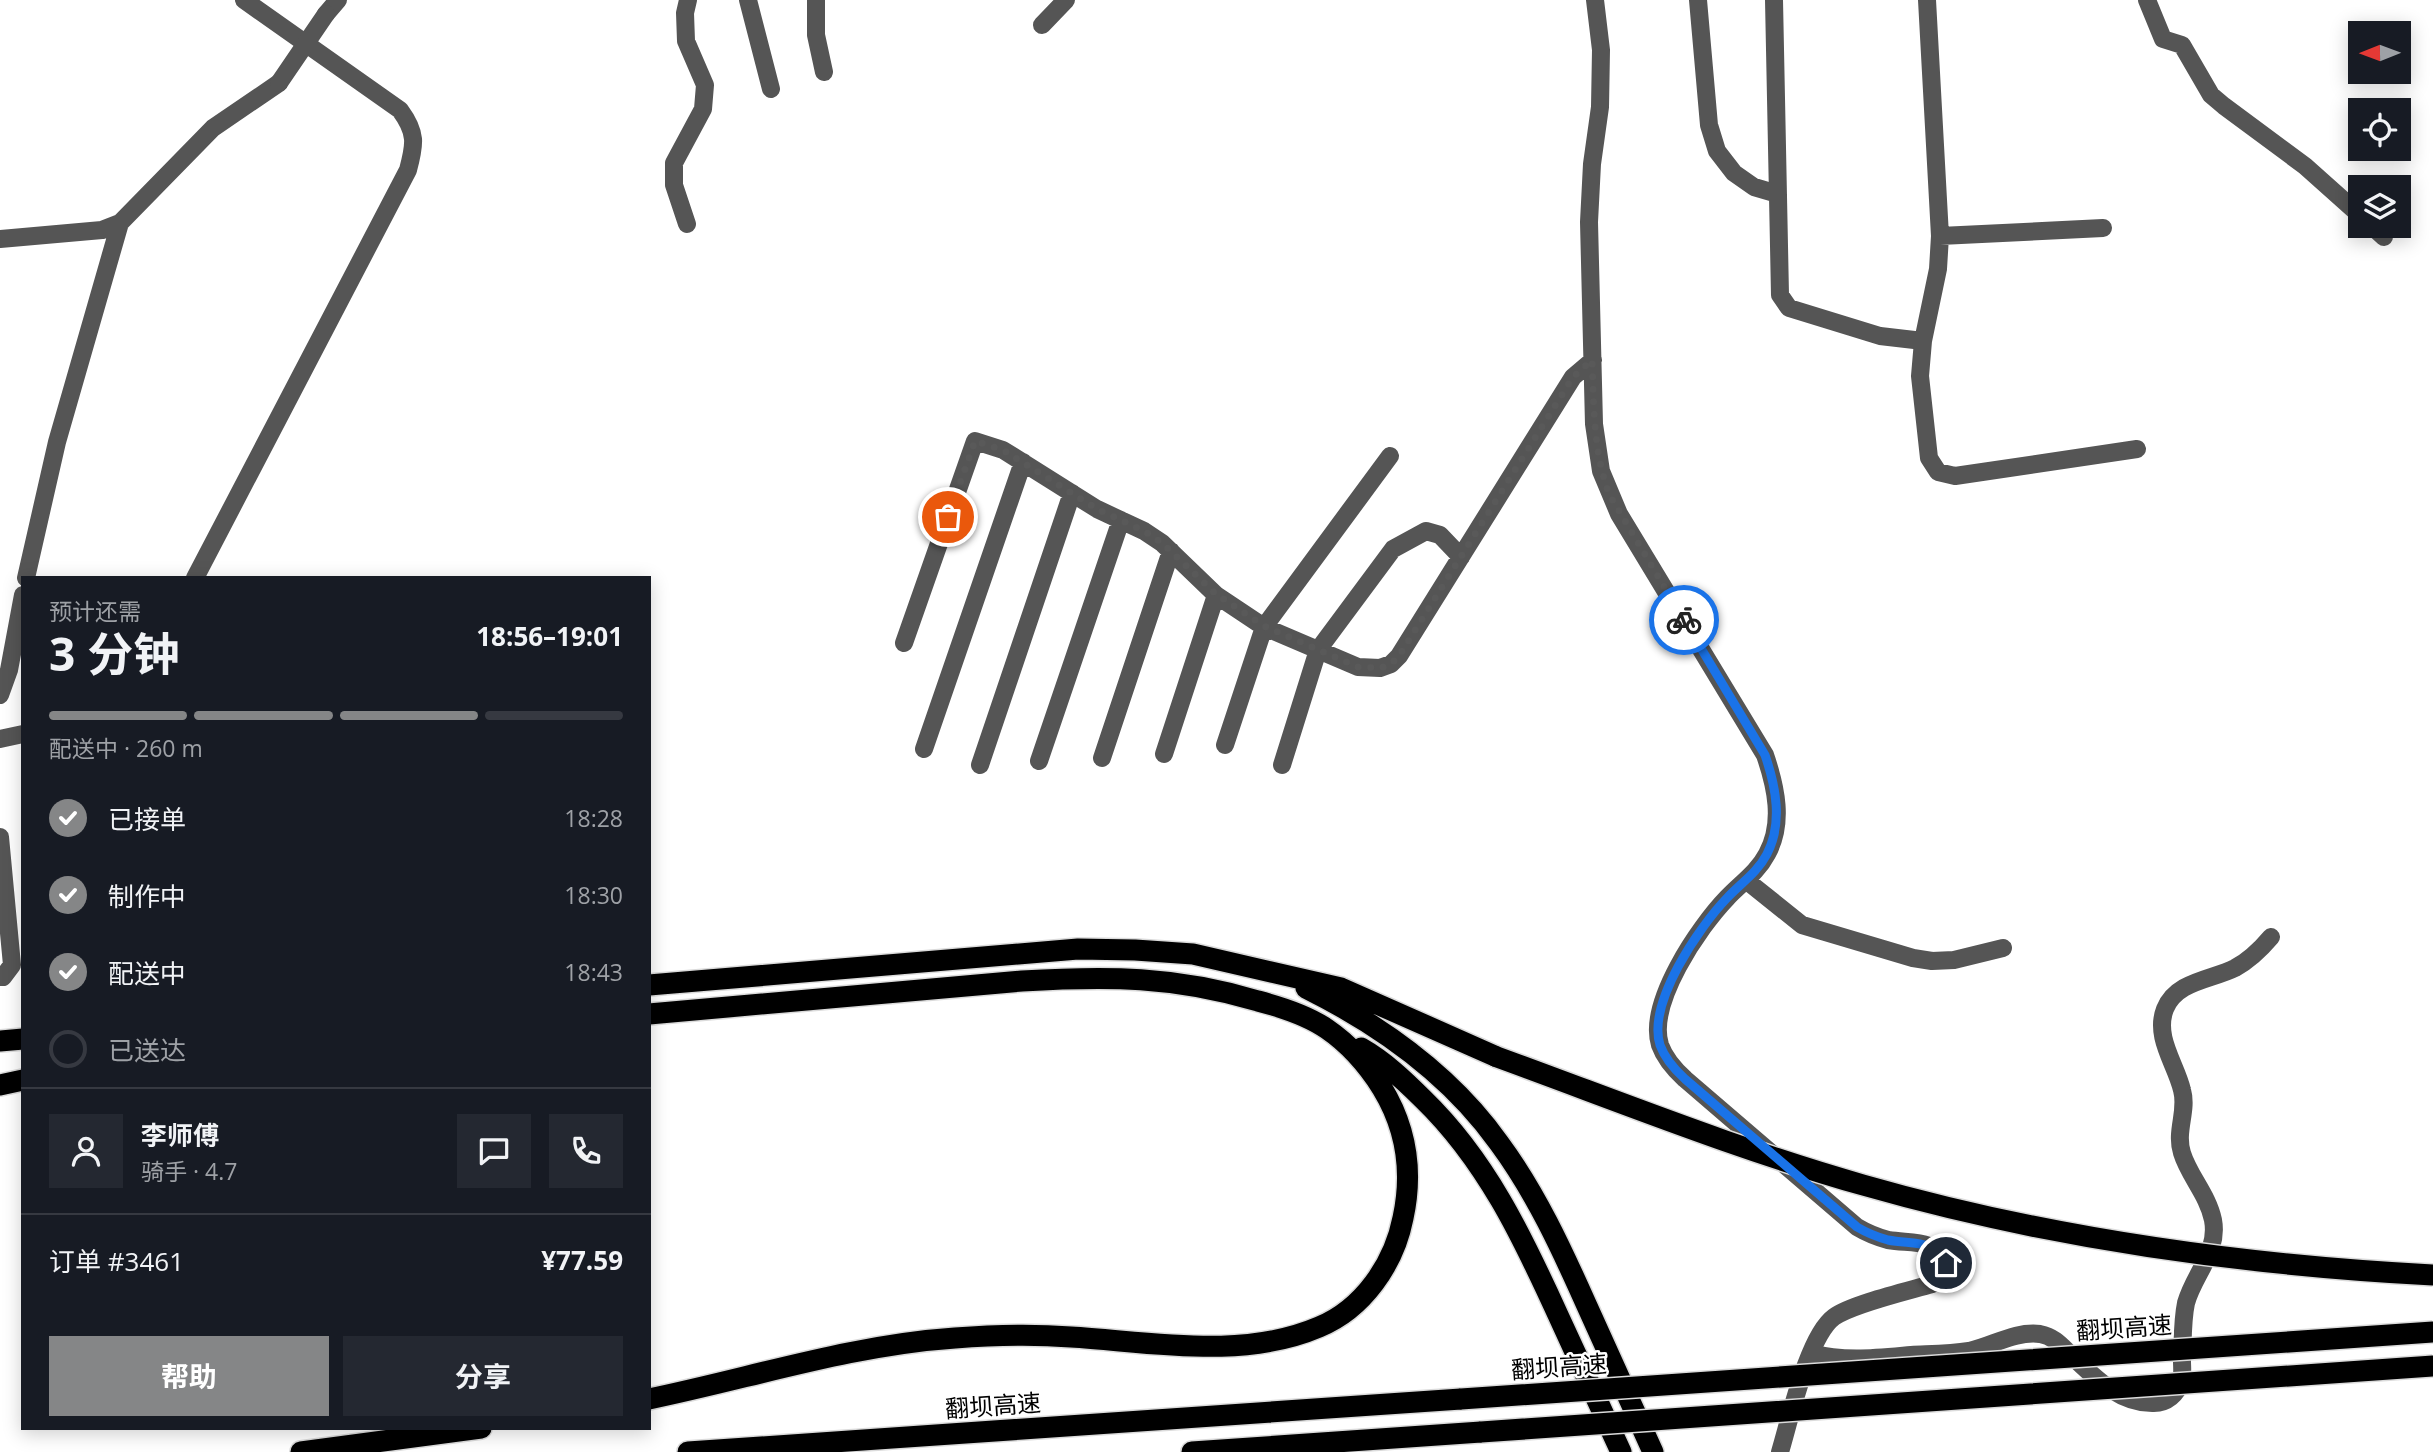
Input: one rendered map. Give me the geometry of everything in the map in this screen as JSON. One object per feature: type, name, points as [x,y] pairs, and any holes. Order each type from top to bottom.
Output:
[{"type":"highway","points":[[651,985],[1078,949],[1193,954],[1341,988],[1497,1057],[1745,1148],[1863,1185],[1984,1217],[2232,1259],[2433,1275]]},
{"type":"highway","points":[[1248,967],[1298,985],[1345,1008],[1388,1035],[1430,1067],[1499,1141],[1552,1230],[1653,1452]]},
{"type":"highway","points":[[651,1014],[1078,978],[1183,982],[1281,1007],[1326,1028],[1374,1056],[1410,1085],[1474,1155],[1526,1243],[1621,1452]]},
{"type":"highway","points":[[651,1399],[838,1354],[930,1340],[1009,1335],[1238,1345],[1268,1343],[1296,1337],[1325,1325],[1351,1307],[1374,1284],[1390,1257],[1402,1226],[1408,1196],[1409,1162],[1402,1130],[1378,1082],[1351,1049],[1326,1028]]},
{"type":"highway","points":[[0,1041],[21,1039]]},
{"type":"highway","points":[[0,1085],[21,1080]]},
{"type":"highway","name":"翻坝高速","points":[[688,1452],[2433,1332]]},
{"type":"highway","points":[[1192,1452],[2433,1366]]},
{"type":"highway","points":[[301,1452],[466,1430]]},
{"type":"street","points":[[196,576],[408,170],[414,150],[413,127],[400,110],[244,0]]},
{"type":"street","points":[[687,224],[674,185],[674,163],[703,109],[705,85],[686,41],[685,13],[688,0]]},
{"type":"street","points":[[748,0],[771,89]]},
{"type":"street","points":[[816,0],[816,35],[824,72]]},
{"type":"street","points":[[1042,25],[1066,0]]},
{"type":"street","points":[[1595,0],[1601,50],[1600,107],[1592,164],[1589,222],[1595,436],[1601,471],[1609,494],[1756,738],[1772,774],[1777,815],[1767,854],[1747,881],[1728,897],[1712,916],[1669,983],[1660,1010],[1659,1042],[1665,1057],[1685,1079],[1857,1227],[1888,1240],[1929,1245],[1940,1251],[1946,1263],[1942,1276],[1932,1284],[1844,1311],[1824,1326],[1811,1353],[1780,1452]]},
{"type":"street","points":[[1698,0],[1709,125],[1717,151],[1734,173],[1754,187],[1778,194]]},
{"type":"street","points":[[1774,0],[1780,295],[1783,302],[1789,308],[1880,335],[1923,341]]},
{"type":"street","points":[[1927,0],[1940,236],[1938,269],[1923,341],[1920,376],[1928,458],[1938,472],[1955,476],[2137,449]]},
{"type":"street","points":[[2147,0],[2163,39],[2182,45],[2211,95],[2305,166],[2348,204]]},
{"type":"street","points":[[0,239],[102,230],[120,223],[213,128],[279,83],[332,7]]},
{"type":"street","points":[[26,576],[57,442],[120,223]]},
{"type":"street","points":[[1940,236],[2103,228]]},
{"type":"street","points":[[904,643],[975,441],[1003,450],[1097,509],[1144,531],[1171,551],[1216,594],[1264,626],[1358,667],[1369,669],[1391,664],[1399,656],[1573,377],[1592,360]]},
{"type":"street","points":[[1225,745],[1264,626],[1390,456]]},
{"type":"street","points":[[924,749],[1023,462]]},
{"type":"street","points":[[980,765],[1072,493]]},
{"type":"street","points":[[1040,761],[1121,520]]},
{"type":"street","points":[[1282,765],[1318,650],[1393,549],[1426,531],[1440,535],[1461,557]]},
{"type":"street","points":[[1102,758],[1171,551]]},
{"type":"street","points":[[1164,754],[1216,594]]},
{"type":"street","points":[[0,695],[9,670],[21,606]]},
{"type":"street","points":[[0,739],[21,734]]},
{"type":"street","points":[[0,837],[12,965],[3,977],[0,977]]},
{"type":"street","points":[[1747,881],[1802,925],[1913,958],[1954,960],[2003,948]]},
{"type":"street","points":[[1811,1353],[1838,1359],[1946,1353],[1969,1351],[2014,1335],[2042,1334],[2060,1343],[2116,1394],[2136,1402],[2157,1404],[2173,1396],[2182,1381],[2183,1319],[2187,1302],[2192,1285],[2202,1271],[2214,1240],[2213,1219],[2207,1201],[2182,1154],[2179,1130],[2184,1100],[2161,1031],[2164,1011],[2173,995],[2233,969],[2255,955],[2271,937]]},
{"type":"way so far","points":[[948,517],[975,441],[1003,450],[1097,509],[1144,531],[1162,543],[1216,594],[1264,626],[1358,667],[1380,668],[1391,664],[1399,656],[1573,377],[1592,360],[1594,424],[1601,471],[1609,494],[1684,620]]},
{"type":"route","points":[[1684,620],[1765,755],[1772,774],[1777,815],[1767,854],[1747,881],[1728,897],[1712,916],[1669,983],[1658,1026],[1659,1042],[1665,1057],[1673,1069],[1857,1227],[1888,1240],[1929,1245],[1940,1251],[1946,1263]]}]
